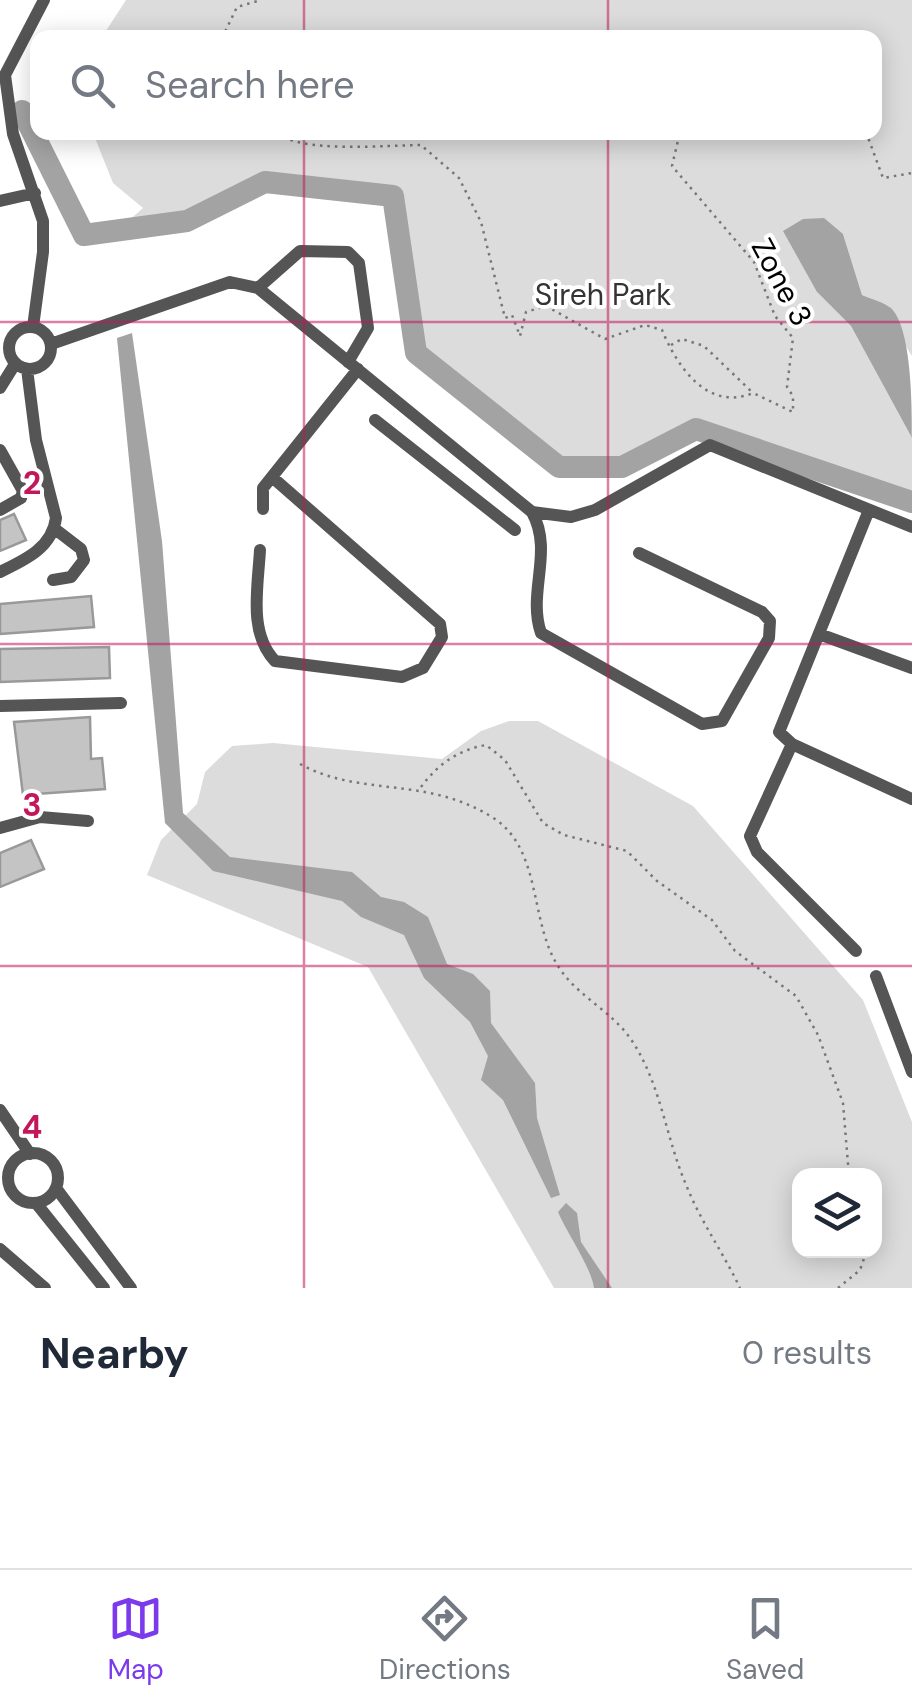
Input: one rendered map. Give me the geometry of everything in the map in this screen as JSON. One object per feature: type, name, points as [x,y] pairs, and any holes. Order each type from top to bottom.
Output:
[{"type":"street","points":[[32,328],[44,252],[43,220],[14,134],[3,74],[44,0]]},
{"type":"street","points":[[0,201],[34,194]]},
{"type":"street","points":[[258,288],[300,251],[348,252],[358,263],[368,328],[353,366],[262,488],[263,509]]},
{"type":"street","points":[[50,344],[230,282],[258,288],[532,512],[541,529],[543,552],[534,614],[541,634],[702,724],[722,722],[769,638],[770,622],[762,612],[639,553]]},
{"type":"street","points":[[0,388],[21,366],[45,363],[50,344],[44,333],[32,328],[5,337],[9,352],[21,366],[55,506],[55,529],[31,556],[0,572]]},
{"type":"street","points":[[400,439],[418,419]]},
{"type":"street","points":[[375,420],[515,530]]},
{"type":"street","points":[[532,512],[571,517],[594,510],[710,445],[912,527]]},
{"type":"street","points":[[0,450],[23,492],[21,498],[0,510]]},
{"type":"street","points":[[260,550],[257,626],[262,648],[275,661],[402,677],[423,668],[442,637],[440,624],[272,477]]},
{"type":"street","points":[[480,502],[496,482]]},
{"type":"street","points":[[870,510],[778,732],[792,744],[912,799]]},
{"type":"street","points":[[53,580],[71,577],[84,560],[81,549],[55,529]]},
{"type":"street","points":[[819,634],[912,668]]},
{"type":"street","points":[[0,706],[121,702]]},
{"type":"street","points":[[792,744],[750,836],[757,852],[856,951]]},
{"type":"street","points":[[0,828],[40,817],[88,821]]},
{"type":"street","points":[[876,976],[912,1072]]},
{"type":"street","points":[[0,1110],[30,1154],[53,1163],[58,1175],[56,1188],[48,1198],[36,1203]]},
{"type":"street","points":[[8,1175],[18,1158],[30,1154]]},
{"type":"street","points":[[0,1158],[13,1194],[36,1203],[104,1288]]},
{"type":"street","points":[[56,1188],[132,1288]]},
{"type":"street","points":[[3,1255],[45,1288]]},
{"type":"path","points":[[226,30],[238,7],[260,0]]},
{"type":"path","points":[[290,140],[307,145],[422,145],[459,178],[480,222],[505,318],[512,314],[520,336],[526,312],[546,306],[604,339],[645,326],[662,330],[669,346],[682,339],[704,346],[753,393]]},
{"type":"path","name":"Zone 3","points":[[669,346],[688,378],[712,392],[738,399],[753,393],[794,412],[793,396],[787,388],[793,338],[775,316],[754,262],[672,166],[678,140]]},
{"type":"path","points":[[869,140],[883,178],[912,172]]},
{"type":"path","points":[[420,788],[434,770],[464,749],[486,745],[505,760],[543,823],[564,834],[627,851],[657,881],[712,920],[735,951],[796,996],[818,1035],[843,1103],[848,1168]]},
{"type":"path","points":[[300,764],[350,782],[420,788],[454,798],[498,821],[520,850],[530,876],[540,931],[560,970],[630,1037],[647,1070],[687,1189],[740,1288]]},
{"type":"path","points":[[838,1288],[860,1270],[864,1258]]},
{"type":"green space","name":"Sireh Park","points":[[126,0],[912,0],[912,356],[893,315],[862,295],[843,234],[817,292],[851,326],[912,438],[912,502],[696,429],[622,467],[559,467],[416,353],[393,196],[265,183],[187,221],[118,230],[143,208],[113,183],[96,140],[882,140],[882,30],[107,30]]},
{"type":"green space","points":[[509,721],[538,721],[693,806],[863,1000],[912,1122],[912,1288],[554,1288],[368,967],[147,875],[161,840],[197,804],[205,772],[232,746],[273,743],[442,759],[481,731]]},
{"type":"shaded area","points":[[824,218],[843,234],[862,295],[888,306],[898,318],[907,350],[912,438],[851,326],[817,292],[783,231],[803,219]]},
{"type":"shaded area","points":[[132,333],[162,541],[183,813],[230,857],[352,872],[381,897],[404,902],[428,917],[447,964],[473,974],[490,991],[491,1023],[535,1083],[537,1118],[560,1195],[551,1198],[503,1100],[481,1080],[488,1056],[470,1022],[424,978],[404,935],[361,917],[342,901],[213,871],[165,823],[117,338]]},
{"type":"shaded area","points":[[566,1203],[577,1213],[581,1242],[612,1288],[594,1288],[558,1212]]},
{"type":"building","points":[[14,514],[26,540],[0,551],[0,520]]},
{"type":"building","points":[[91,596],[94,627],[0,634],[0,604]]},
{"type":"building","points":[[109,647],[110,678],[0,682],[0,649]]},
{"type":"building","points":[[90,717],[91,759],[102,758],[105,789],[23,795],[14,722]]},
{"type":"building","points":[[31,840],[44,869],[0,887],[0,853]]},
{"type":"waterway","points":[[22,111],[30,127]]},
{"type":"waterway","points":[[36,140],[84,235],[187,221],[265,182],[393,196],[416,353],[559,467],[622,467],[696,429],[912,502]]}]
